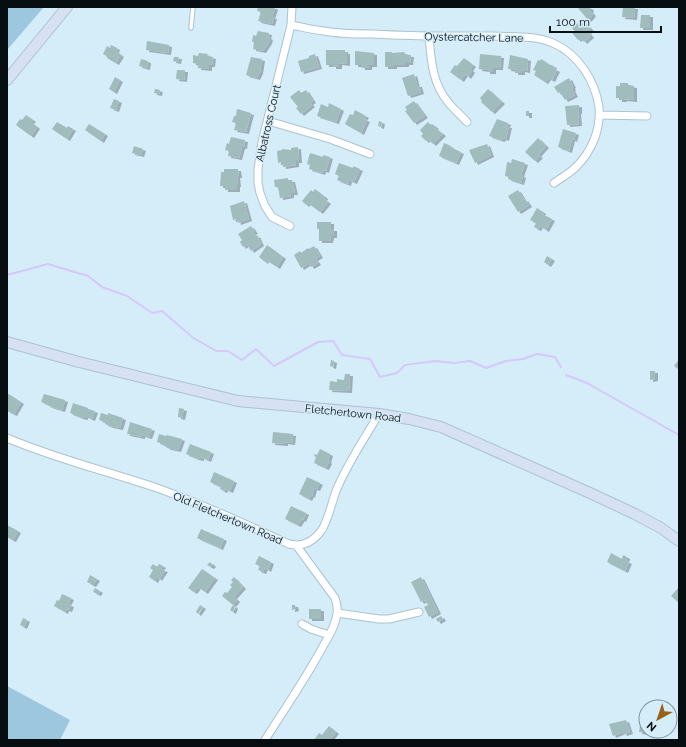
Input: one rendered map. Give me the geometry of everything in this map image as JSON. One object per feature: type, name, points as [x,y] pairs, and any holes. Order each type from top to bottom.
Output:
[{"type":"street","points":[[7,80],[67,7]]},
{"type":"street","name":"Albatross Court","points":[[290,226],[272,217],[265,206],[260,193],[258,169],[262,142],[291,25],[292,7]]},
{"type":"street","name":"Oystercatcher Lane","points":[[291,25],[324,32],[429,36],[513,36],[534,38],[552,43],[566,51],[586,71],[593,84],[598,100],[600,115],[594,139],[584,158],[575,168],[554,183]]},
{"type":"street","points":[[429,36],[432,66],[436,82],[447,101],[467,122]]},
{"type":"street","points":[[600,115],[647,116]]},
{"type":"street","points":[[268,122],[330,139],[370,154]]},
{"type":"street","name":"Fletchertown Road","points":[[7,342],[80,362],[238,401],[379,414],[409,418],[441,427],[635,514],[661,528],[679,541]]},
{"type":"street","name":"Old Fletchertown Road","points":[[7,438],[50,455],[158,488],[242,522],[289,544],[296,545],[309,543],[322,531],[337,490],[379,414]]},
{"type":"street","points":[[265,740],[306,677],[329,635],[338,614],[338,607],[335,598],[296,545]]},
{"type":"street","points":[[338,614],[379,619],[398,618],[419,612]]},
{"type":"street","points":[[302,624],[311,629],[329,635]]},
{"type":"lane","points":[[191,28],[193,7]]},
{"type":"shaded area","points":[[7,7],[44,7],[7,50]]},
{"type":"shaded area","points":[[7,686],[70,720],[60,740],[7,740]]},
{"type":"building","points":[[258,7],[275,8],[272,17],[274,17],[272,24],[258,21],[261,12],[257,11]]},
{"type":"building","points":[[578,7],[589,7],[593,14],[588,20]]},
{"type":"building","points":[[623,7],[635,7],[634,18],[622,17]]},
{"type":"building","points":[[641,15],[650,15],[650,28],[640,28]]},
{"type":"building","points":[[584,22],[591,29],[588,32],[591,36],[584,42],[581,38],[578,40],[572,33],[575,31],[572,28],[577,23],[579,25]]},
{"type":"building","points":[[258,31],[269,33],[269,42],[263,51],[253,49],[253,35],[256,36]]},
{"type":"building","points":[[147,41],[169,45],[168,53],[146,50]]},
{"type":"building","points":[[111,45],[117,48],[116,51],[121,55],[116,63],[103,54],[107,46],[110,48]]},
{"type":"building","points":[[326,50],[345,50],[345,52],[347,52],[347,64],[339,63],[339,67],[326,65]]},
{"type":"building","points":[[355,51],[374,53],[374,65],[369,65],[369,68],[362,68],[362,65],[355,65]]},
{"type":"building","points":[[385,52],[404,52],[406,55],[411,55],[410,63],[406,63],[406,65],[394,65],[394,67],[385,67]]},
{"type":"building","points":[[199,53],[208,54],[207,56],[213,57],[212,65],[209,65],[209,69],[198,68],[198,64],[193,63],[193,55],[198,56]]},
{"type":"building","points":[[315,54],[319,67],[301,72],[298,61],[309,58],[309,56]]},
{"type":"building","points":[[480,54],[501,56],[500,68],[493,68],[493,72],[487,72],[487,70],[479,69]]},
{"type":"building","points":[[510,55],[528,59],[527,71],[522,70],[522,73],[515,73],[515,70],[508,69]]},
{"type":"building","points":[[174,57],[179,57],[178,62],[173,61]]},
{"type":"building","points":[[251,57],[262,59],[260,72],[257,78],[246,75]]},
{"type":"building","points":[[464,58],[473,65],[470,69],[472,71],[468,77],[465,74],[461,80],[450,72],[455,65],[457,66]]},
{"type":"building","points":[[141,59],[148,61],[147,68],[139,66]]},
{"type":"building","points":[[541,59],[546,62],[545,63],[554,66],[553,68],[557,70],[552,80],[548,78],[545,82],[534,75],[536,71],[533,70],[538,60],[540,61]]},
{"type":"building","points":[[177,70],[185,70],[184,80],[176,79]]},
{"type":"building","points":[[414,74],[421,92],[408,96],[402,78]]},
{"type":"building","points":[[115,77],[120,80],[114,92],[109,89]]},
{"type":"building","points":[[569,78],[575,95],[565,100],[560,92],[558,93],[554,87]]},
{"type":"building","points":[[620,83],[628,83],[628,85],[634,86],[634,100],[619,100],[619,98],[616,98],[616,86],[620,86]]},
{"type":"building","points":[[155,89],[160,90],[159,94],[154,93]]},
{"type":"building","points":[[488,89],[502,102],[492,112],[481,102],[482,101],[480,98]]},
{"type":"building","points":[[299,90],[301,93],[306,90],[313,101],[310,103],[312,105],[301,114],[296,108],[298,107],[290,97]]},
{"type":"building","points":[[114,99],[119,101],[116,110],[110,108]]},
{"type":"building","points":[[414,101],[425,116],[414,123],[405,111],[407,110],[405,107]]},
{"type":"building","points":[[329,103],[341,109],[336,122],[317,116],[321,104],[328,107]]},
{"type":"building","points":[[579,105],[579,124],[567,125],[565,106]]},
{"type":"building","points":[[237,109],[251,113],[246,132],[234,130],[236,123],[232,122],[234,116],[236,116]]},
{"type":"building","points":[[355,110],[366,116],[364,119],[367,120],[361,133],[345,124],[350,114],[353,115]]},
{"type":"building","points":[[526,111],[529,111],[529,116],[526,116]]},
{"type":"building","points":[[26,115],[33,120],[31,122],[37,127],[31,136],[16,125],[20,119],[22,120]]},
{"type":"building","points":[[497,119],[508,123],[507,126],[509,126],[506,139],[503,138],[502,140],[489,136]]},
{"type":"building","points":[[379,121],[382,122],[381,127],[378,126]]},
{"type":"building","points":[[57,122],[67,128],[68,126],[73,129],[67,139],[52,129]]},
{"type":"building","points":[[428,122],[443,134],[433,144],[428,139],[426,141],[421,136],[423,134],[420,130]]},
{"type":"building","points":[[89,124],[105,134],[101,141],[85,130]]},
{"type":"building","points":[[563,129],[576,133],[574,140],[572,139],[569,151],[558,147]]},
{"type":"building","points":[[231,137],[245,140],[244,147],[242,147],[239,158],[228,156],[229,151],[225,150]]},
{"type":"building","points":[[538,138],[546,146],[535,161],[525,152]]},
{"type":"building","points":[[444,143],[461,152],[456,163],[439,156]]},
{"type":"building","points":[[487,144],[491,155],[475,163],[469,150]]},
{"type":"building","points":[[134,146],[143,149],[141,155],[132,153]]},
{"type":"building","points":[[298,147],[299,161],[296,161],[296,165],[283,167],[282,162],[278,163],[277,151],[282,149],[291,150],[291,148]]},
{"type":"building","points":[[310,153],[323,157],[323,155],[330,157],[326,171],[323,170],[322,173],[309,169],[310,165],[307,164]]},
{"type":"building","points":[[512,159],[525,163],[521,175],[523,176],[521,183],[508,179],[509,177],[505,176],[507,162],[511,163]]},
{"type":"building","points":[[339,163],[360,169],[354,182],[349,180],[348,184],[337,180],[339,176],[335,174]]},
{"type":"building","points":[[224,169],[238,169],[239,176],[237,176],[237,190],[225,190],[225,186],[220,186],[221,172],[224,172]]},
{"type":"building","points":[[288,178],[288,180],[292,180],[295,193],[291,193],[291,196],[280,198],[278,187],[275,187],[274,180]]},
{"type":"building","points":[[315,189],[325,197],[324,199],[328,202],[320,212],[308,203],[306,205],[302,201],[311,190],[313,192]]},
{"type":"building","points":[[518,190],[529,205],[518,212],[508,196]]},
{"type":"building","points":[[244,201],[249,219],[238,223],[237,219],[233,220],[230,206]]},
{"type":"building","points":[[537,208],[543,212],[542,214],[552,219],[546,230],[540,226],[538,229],[534,227],[536,223],[530,220]]},
{"type":"building","points":[[317,222],[331,222],[331,229],[334,229],[334,236],[331,236],[330,241],[319,241],[319,229],[317,229]]},
{"type":"building","points":[[251,226],[261,244],[251,251],[247,244],[243,247],[240,242],[242,240],[238,234]]},
{"type":"building","points":[[267,245],[283,257],[277,267],[266,260],[265,262],[259,257]]},
{"type":"building","points":[[314,246],[320,256],[315,259],[318,263],[311,267],[309,263],[301,268],[294,255]]},
{"type":"building","points":[[547,256],[552,259],[548,265],[544,262]]},
{"type":"building","points":[[679,359],[679,370],[674,366]]},
{"type":"building","points":[[331,360],[334,361],[333,367],[330,366]]},
{"type":"building","points":[[650,371],[655,371],[655,379],[650,380]]},
{"type":"building","points":[[345,374],[350,374],[349,391],[329,390],[330,381],[337,382],[337,379],[344,380]]},
{"type":"building","points":[[7,393],[21,402],[14,414],[7,411]]},
{"type":"building","points":[[44,394],[65,400],[62,410],[41,402]]},
{"type":"building","points":[[73,403],[95,411],[92,419],[85,416],[85,418],[80,417],[70,413]]},
{"type":"building","points":[[179,408],[184,409],[182,418],[178,417]]},
{"type":"building","points":[[101,413],[108,415],[108,413],[123,418],[120,428],[110,426],[105,424],[106,422],[99,420]]},
{"type":"building","points":[[130,422],[152,429],[149,437],[127,434]]},
{"type":"building","points":[[273,432],[293,434],[292,443],[272,443]]},
{"type":"building","points":[[159,434],[182,439],[178,450],[168,448],[163,445],[164,444],[157,442]]},
{"type":"building","points":[[190,444],[211,452],[208,460],[201,457],[201,459],[196,458],[186,454]]},
{"type":"building","points":[[320,449],[330,454],[329,462],[326,468],[314,463],[316,457],[314,456],[315,454],[317,455]]},
{"type":"building","points":[[214,472],[234,481],[230,491],[225,489],[224,491],[220,489],[221,487],[210,482]]},
{"type":"building","points":[[307,477],[320,483],[317,489],[314,488],[312,496],[311,495],[309,499],[299,494]]},
{"type":"building","points":[[291,506],[306,513],[303,520],[302,519],[298,525],[285,519]]},
{"type":"building","points":[[7,525],[18,531],[13,540],[7,537]]},
{"type":"building","points":[[201,529],[224,539],[220,548],[197,538]]},
{"type":"building","points":[[611,553],[622,559],[623,555],[627,557],[626,561],[629,562],[625,571],[607,562]]},
{"type":"building","points":[[259,556],[271,562],[268,570],[265,568],[263,572],[258,570],[260,566],[255,564]]},
{"type":"building","points":[[210,562],[213,565],[211,567],[207,565]]},
{"type":"building","points":[[153,564],[157,567],[159,564],[163,566],[161,569],[165,570],[159,579],[157,577],[155,581],[149,577],[153,570],[150,568]]},
{"type":"building","points":[[202,569],[215,578],[205,592],[198,587],[194,592],[188,588]]},
{"type":"building","points":[[90,575],[97,579],[93,585],[87,582]]},
{"type":"building","points":[[234,577],[243,587],[234,597],[237,600],[233,605],[222,596],[232,587],[230,585],[233,582],[231,580]]},
{"type":"building","points":[[421,577],[438,612],[429,617],[424,607],[428,605],[425,600],[421,602],[411,582]]},
{"type":"building","points":[[679,587],[679,603],[671,596]]},
{"type":"building","points":[[95,588],[100,591],[98,594],[93,592]]},
{"type":"building","points":[[62,594],[71,598],[68,604],[71,605],[69,610],[66,609],[65,612],[54,606],[57,600],[59,601]]},
{"type":"building","points":[[200,605],[203,607],[198,614],[196,612]]},
{"type":"building","points":[[233,605],[235,607],[233,612],[230,610]]},
{"type":"building","points":[[292,605],[295,605],[296,609],[292,610]]},
{"type":"building","points":[[309,609],[321,609],[321,619],[309,619]]},
{"type":"building","points":[[441,616],[443,619],[438,622],[436,619]]},
{"type":"building","points":[[23,618],[27,620],[24,627],[20,625]]},
{"type":"building","points":[[626,720],[630,732],[624,734],[623,732],[613,736],[609,724]]},
{"type":"building","points":[[329,726],[336,732],[329,740],[314,740],[319,733],[322,735]]},
{"type":"waterway","points":[[7,275],[48,264],[88,276],[102,287],[127,296],[152,313],[162,311],[192,337],[216,351],[228,351],[242,360],[256,349],[274,366],[318,342],[333,341],[342,355],[370,359],[380,377],[397,373],[405,365],[435,361],[454,363],[470,361],[486,368],[506,361],[523,359],[537,354],[555,357],[561,367]]},
{"type":"waterway","points":[[566,375],[587,383],[679,435]]}]
